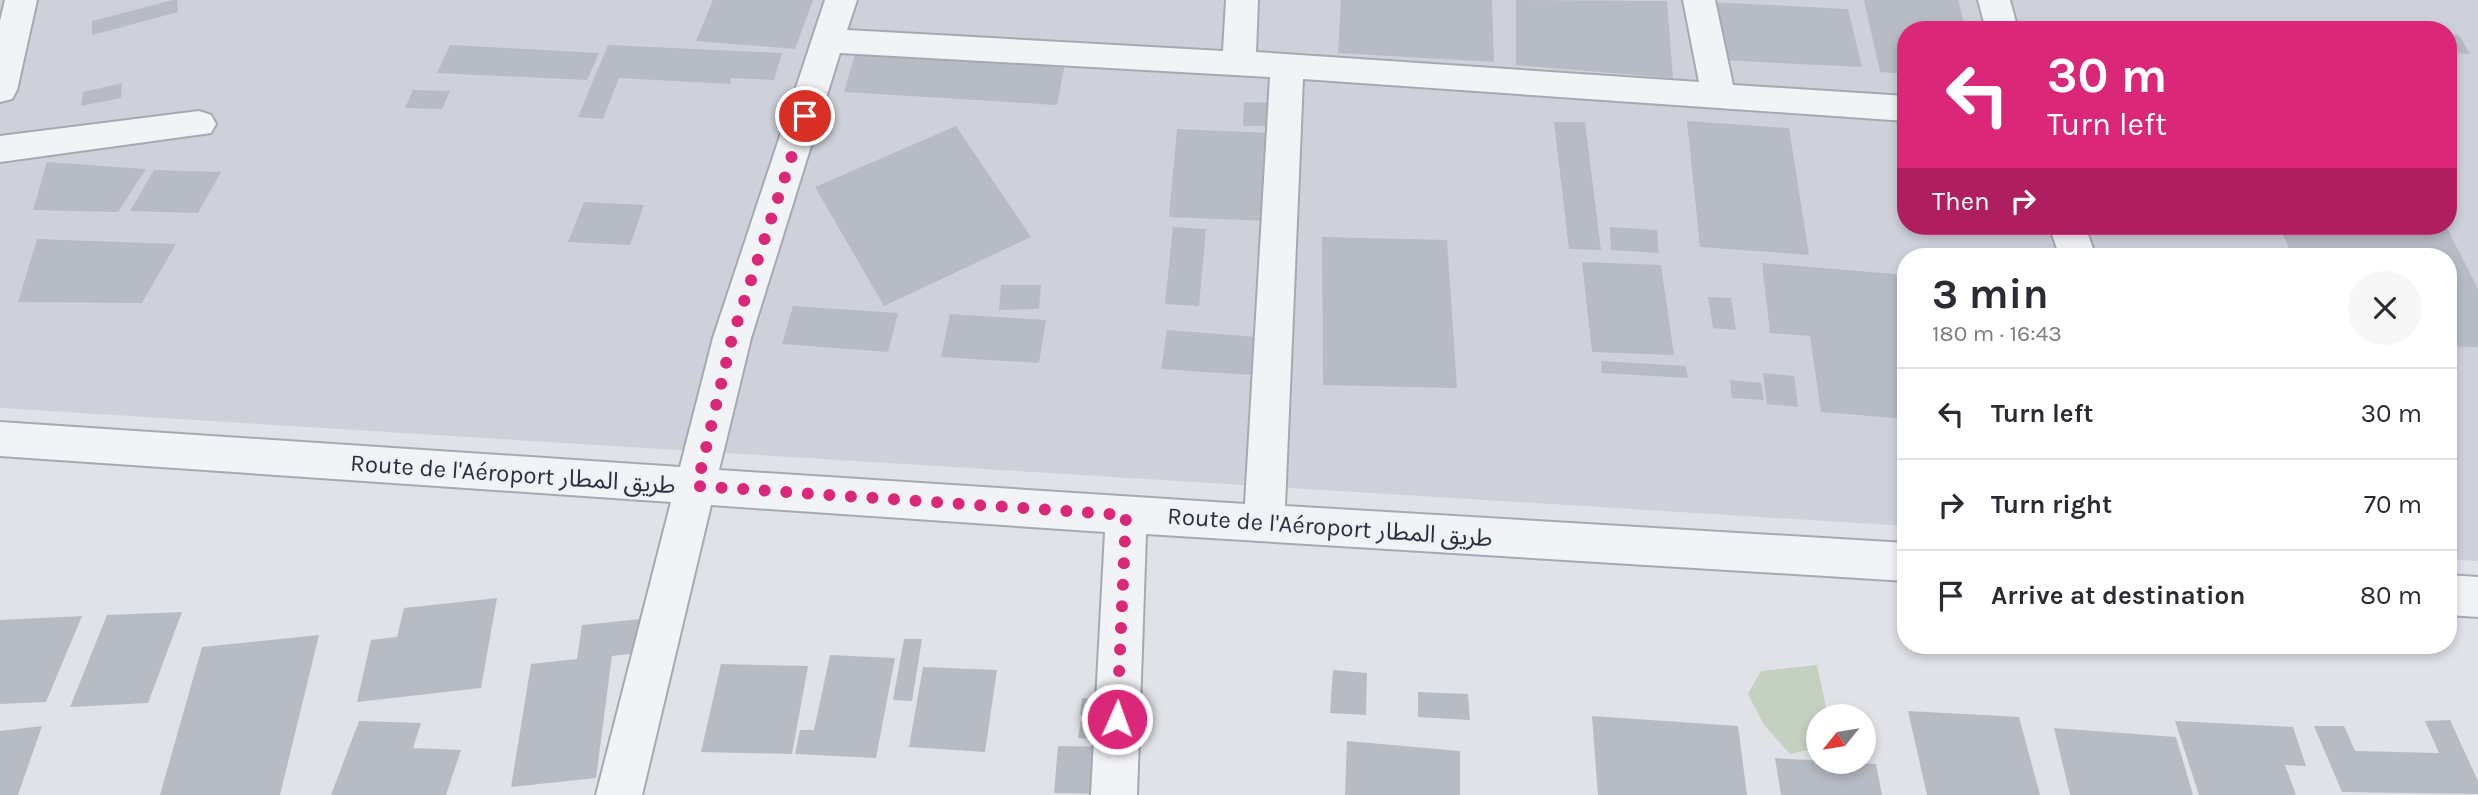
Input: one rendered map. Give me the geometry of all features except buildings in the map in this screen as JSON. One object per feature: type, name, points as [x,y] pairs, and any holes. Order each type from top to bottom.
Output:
[{"type":"street","points":[[0,90],[13,5],[54,0]]},
{"type":"street","points":[[620,795],[732,338],[841,0]]},
{"type":"street","points":[[1239,63],[1242,0]]},
{"type":"street","points":[[1699,0],[1719,98]]},
{"type":"street","points":[[1994,0],[2000,21]]},
{"type":"street","points":[[829,41],[1287,66],[1897,108]]},
{"type":"street","points":[[1264,523],[1287,66]]},
{"type":"street","points":[[0,149],[199,124]]},
{"type":"street","name":"Route de l'Aéroport طريق المطار","points":[[0,439],[1126,515],[1897,561]]},
{"type":"street","points":[[1114,795],[1126,515]]},
{"type":"street","points":[[2457,596],[2478,597]]},
{"type":"shaded area","points":[[0,0],[2478,0],[2478,561],[2457,560],[2457,248],[1897,248],[1897,525],[0,408]]},
{"type":"green space","points":[[1817,665],[1825,704],[1806,704],[1806,751],[1790,754],[1764,725],[1748,694],[1761,671]]},
{"type":"route","points":[[805,116],[732,338],[697,486],[1126,515],[1117,719]]}]
